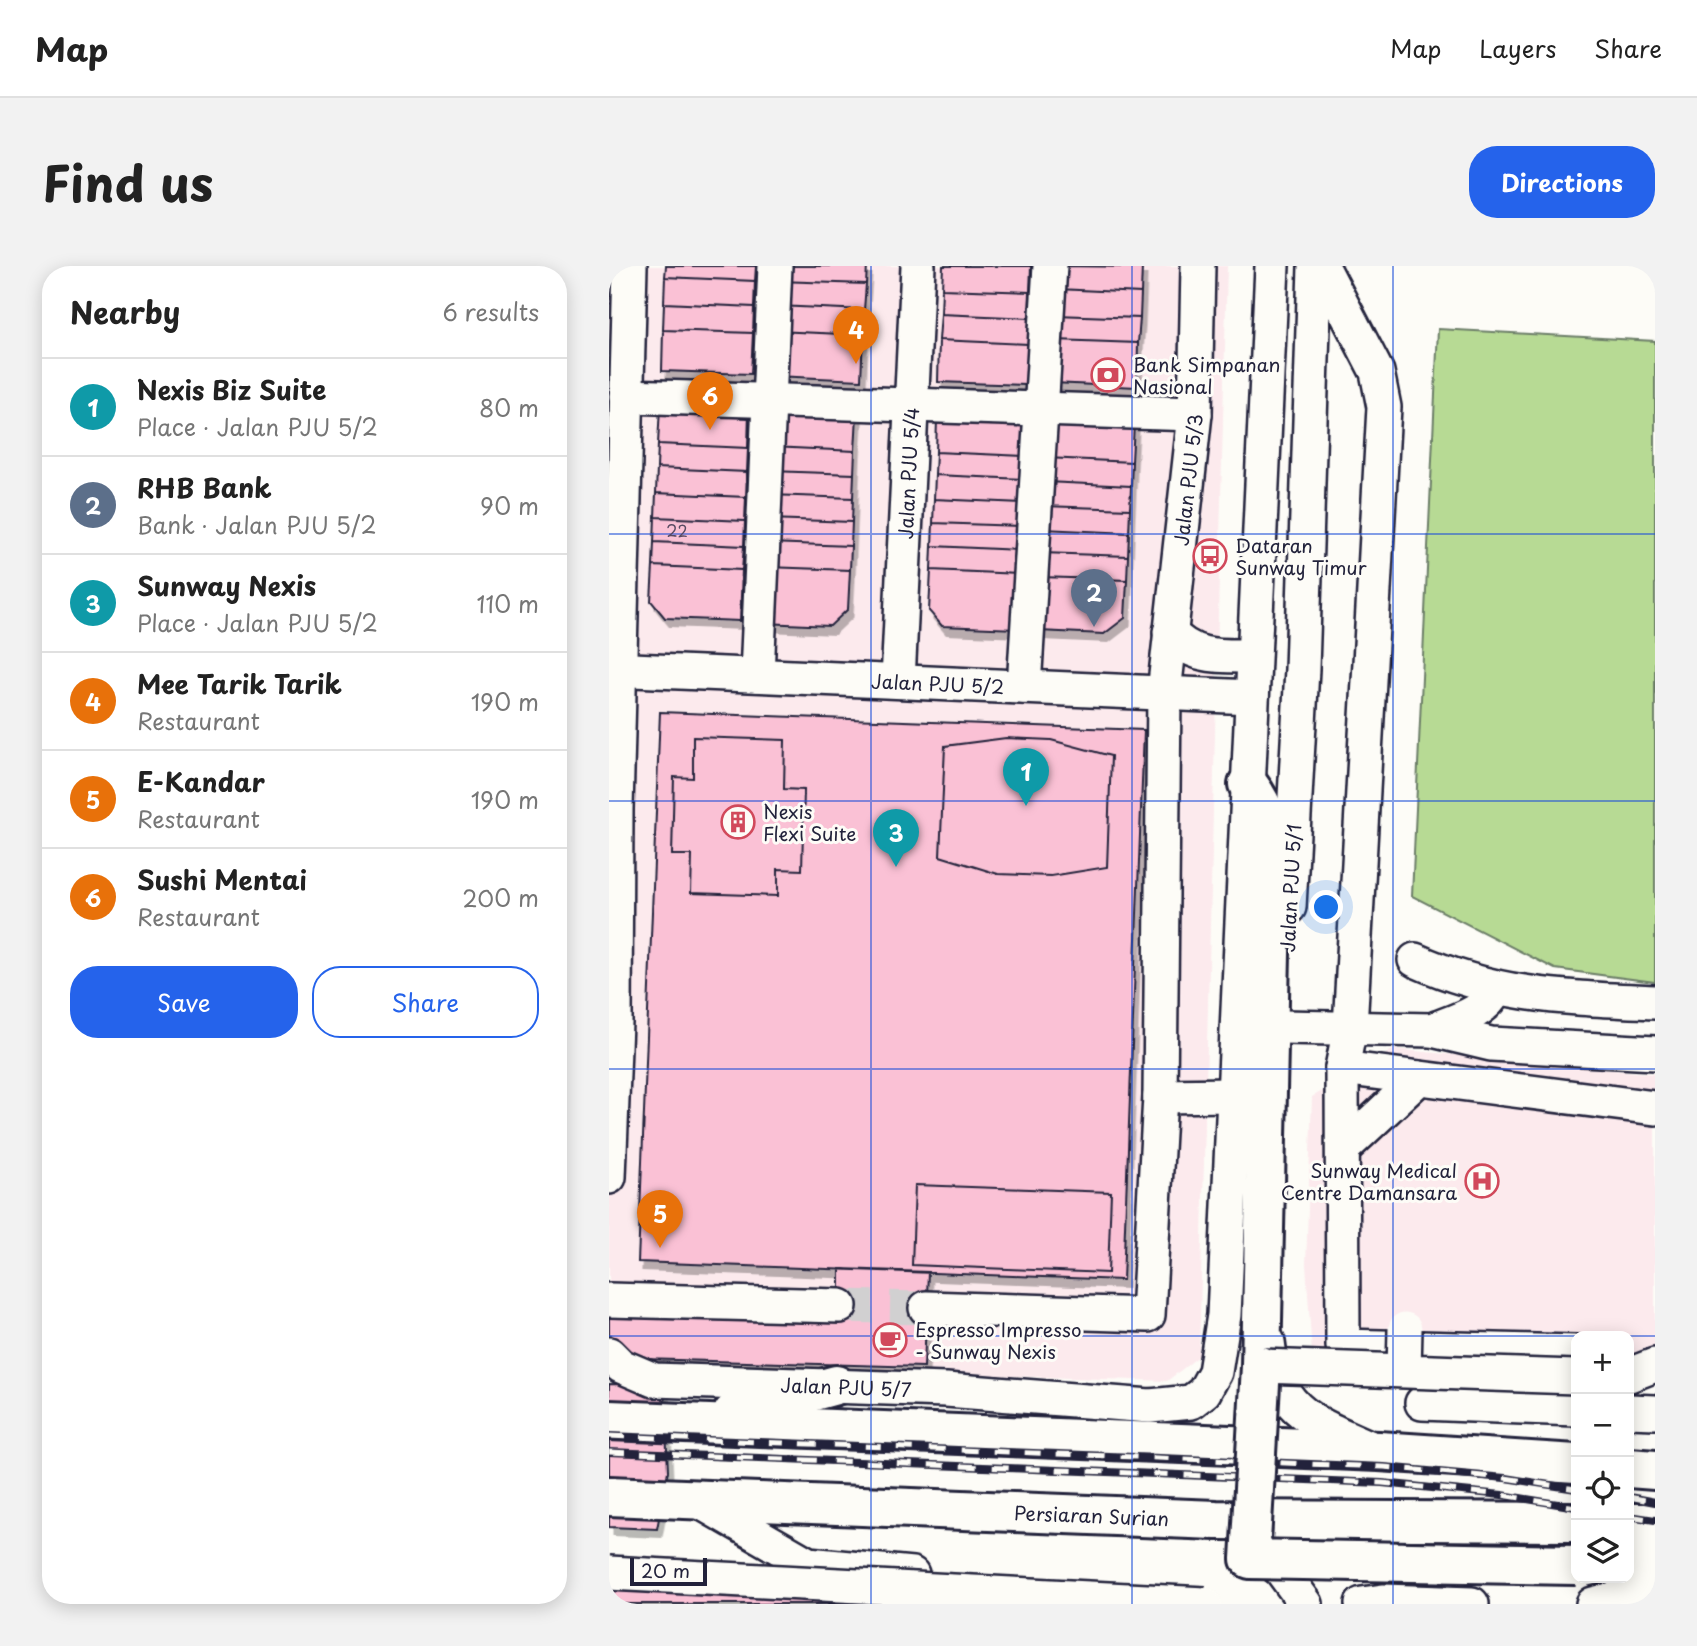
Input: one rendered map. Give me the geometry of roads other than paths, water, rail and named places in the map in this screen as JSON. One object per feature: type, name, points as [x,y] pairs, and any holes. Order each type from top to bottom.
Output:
[{"type":"main road","points":[[1248,784],[1263,804],[1269,821],[1272,862],[1265,1364],[1250,1559],[1571,1565]]},
{"type":"main road","points":[[698,1423],[836,1385]]},
{"type":"main road","points":[[609,1420],[1379,1451],[1571,1464]]},
{"type":"main road","points":[[1634,1468],[1655,1470]]},
{"type":"main road","name":"Persiaran Surian","points":[[609,1496],[1216,1520],[1571,1522]]},
{"type":"main road","points":[[1634,1523],[1655,1523]]},
{"type":"main road","points":[[1628,1587],[1655,1559]]},
{"type":"street","points":[[609,1177],[616,526],[626,396],[631,266]]},
{"type":"street","points":[[757,675],[775,266]]},
{"type":"street","name":"Jalan PJU 5/4","points":[[898,681],[918,266]]},
{"type":"street","points":[[1024,687],[1049,266]]},
{"type":"street","name":"Jalan PJU 5/3","points":[[926,1308],[1148,1315],[1160,1096],[1164,693],[1195,414],[1198,266]]},
{"type":"street","points":[[1272,266],[1225,1247],[1224,1315],[1218,1350],[1224,1372],[1245,1386],[1257,1383],[1264,1377],[1265,1364],[1571,1377]]},
{"type":"street","name":"Jalan PJU 5/1","points":[[1315,266],[1302,657],[1265,1364],[1293,1407],[1317,1424],[1379,1451]]},
{"type":"street","points":[[1322,266],[1377,372],[1384,407],[1349,1028],[1342,1068],[1343,1346]]},
{"type":"street","points":[[626,396],[1195,414]]},
{"type":"street","points":[[1170,632],[1180,645],[1198,653],[1253,656]]},
{"type":"street","name":"Jalan PJU 5/2","points":[[616,669],[1252,697]]},
{"type":"street","points":[[1415,960],[1448,975],[1497,989],[1556,997],[1655,1002]]},
{"type":"street","points":[[1431,1030],[1475,1013],[1490,1002],[1497,989]]},
{"type":"street","points":[[1283,1027],[1431,1030],[1491,1044],[1655,1053]]},
{"type":"street","points":[[1342,1068],[1655,1108]]},
{"type":"street","points":[[1343,1149],[1419,1078]]},
{"type":"street","points":[[1160,1096],[1233,1095]]},
{"type":"street","points":[[609,1300],[840,1306]]},
{"type":"street","points":[[1405,1329],[1405,1371]]},
{"type":"street","points":[[1286,1395],[1343,1346],[1571,1352]]},
{"type":"street","name":"Jalan PJU 5/7","points":[[609,1354],[621,1366],[654,1380],[836,1385],[1150,1406],[1191,1402],[1204,1392],[1215,1372],[1218,1350]]},
{"type":"street","points":[[1423,1403],[1571,1409]]},
{"type":"street","points":[[1634,1411],[1655,1412]]},
{"type":"street","points":[[698,1423],[775,1412]]},
{"type":"street","points":[[697,1500],[808,1564],[961,1579],[983,1604]]},
{"type":"street","points":[[1216,1520],[1281,1570],[1306,1604]]},
{"type":"street","points":[[609,1573],[1205,1604]]},
{"type":"street","points":[[1593,1604],[1628,1587]]},
{"type":"street","points":[[1362,1604],[1383,1601],[1472,1604]]},
{"type":"tunnel","points":[[840,1306],[926,1308]]},
{"type":"railway","points":[[609,1436],[1384,1467],[1505,1478],[1571,1488]]},
{"type":"railway","points":[[609,1452],[1382,1483],[1502,1495],[1571,1506]]},
{"type":"railway","points":[[1634,1498],[1655,1502]]},
{"type":"railway","points":[[1634,1517],[1655,1520]]},
{"type":"place","name":"Mee Tarik Tarik","points":[[856,364]]},
{"type":"place","name":"Bank Simpanan Nasional","points":[[1108,375]]},
{"type":"place","name":"Sushi Mentai","points":[[710,430]]},
{"type":"place","name":"Dataran Sunway Timur","points":[[1210,556]]},
{"type":"place","name":"RHB Bank","points":[[1094,627]]},
{"type":"place","name":"Nexis Biz Suite","points":[[1026,806]]},
{"type":"place","name":"Nexis Flexi Suite","points":[[738,822]]},
{"type":"place","name":"Sunway Nexis","points":[[896,867]]},
{"type":"place","name":"Sunway Medical Centre Damansara","points":[[1482,1181]]},
{"type":"place","name":"E-Kandar","points":[[660,1248]]},
{"type":"place","name":"Espresso Impresso - Sunway Nexis","points":[[890,1340]]}]
